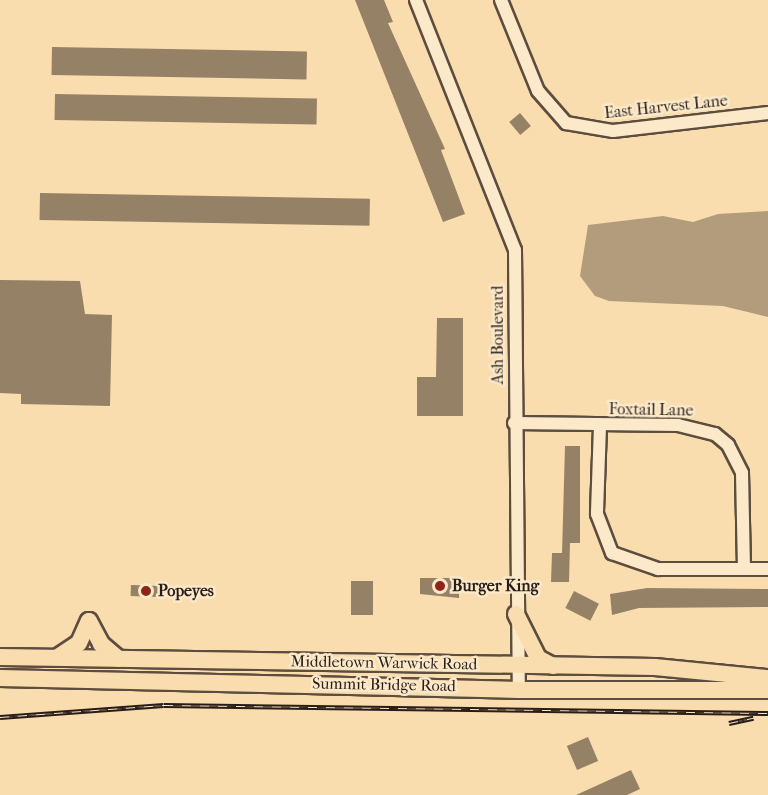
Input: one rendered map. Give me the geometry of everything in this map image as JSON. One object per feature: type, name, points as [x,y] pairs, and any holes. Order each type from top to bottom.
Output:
[{"type":"main road","points":[[516,614],[538,658],[553,666]]},
{"type":"main road","points":[[56,658],[79,643],[89,621],[101,644],[119,659]]},
{"type":"main road","name":"Middletown Warwick Road","points":[[0,657],[655,667],[768,678]]},
{"type":"main road","name":"Summit Bridge Road","points":[[0,678],[519,690],[768,690]]},
{"type":"street","name":"Ash Boulevard","points":[[416,0],[515,250],[514,423],[519,690]]},
{"type":"street","name":"East Harvest Lane","points":[[501,0],[538,91],[566,123],[613,131],[768,113]]},
{"type":"street","name":"Foxtail Lane","points":[[514,423],[703,428],[728,445],[742,473],[744,568]]},
{"type":"street","points":[[600,426],[597,514],[612,553],[658,569],[768,569]]},
{"type":"shaded area","points":[[768,211],[768,317],[723,306],[609,301],[595,296],[580,276],[588,225],[663,216],[693,222],[718,214]]},
{"type":"building","points":[[355,0],[384,0],[393,22],[388,23],[445,149],[441,150],[465,214],[443,222]]},
{"type":"building","points":[[52,47],[307,51],[306,79],[52,75]]},
{"type":"building","points":[[55,94],[317,99],[317,125],[55,120]]},
{"type":"building","points":[[520,113],[531,126],[520,135],[509,122]]},
{"type":"building","points":[[40,193],[370,199],[369,226],[40,220]]},
{"type":"building","points":[[0,280],[80,281],[85,314],[112,315],[110,406],[21,404],[21,394],[0,393]]},
{"type":"building","points":[[437,318],[463,318],[463,416],[417,416],[417,377],[436,377]]},
{"type":"building","points":[[565,446],[580,446],[580,543],[570,543],[569,582],[551,582],[552,553],[562,553]]},
{"type":"building","name":"Burger King","points":[[420,578],[459,578],[459,598],[420,594]]},
{"type":"building","points":[[351,581],[373,581],[373,615],[351,615]]},
{"type":"building","name":"Popeyes","points":[[131,585],[161,586],[161,597],[131,596]]},
{"type":"building","points":[[647,588],[768,589],[768,607],[639,608],[612,615],[610,594]]},
{"type":"building","points":[[574,591],[599,604],[590,621],[565,608]]},
{"type":"building","points":[[588,737],[598,761],[577,770],[567,746]]},
{"type":"building","points":[[631,770],[640,789],[627,795],[576,795]]},
{"type":"railway","points":[[0,717],[164,705],[768,713]]},
{"type":"railway","points":[[729,723],[753,718]]},
{"type":"place","name":"Burger King","points":[[440,586]]},
{"type":"place","name":"Popeyes","points":[[146,591]]}]
